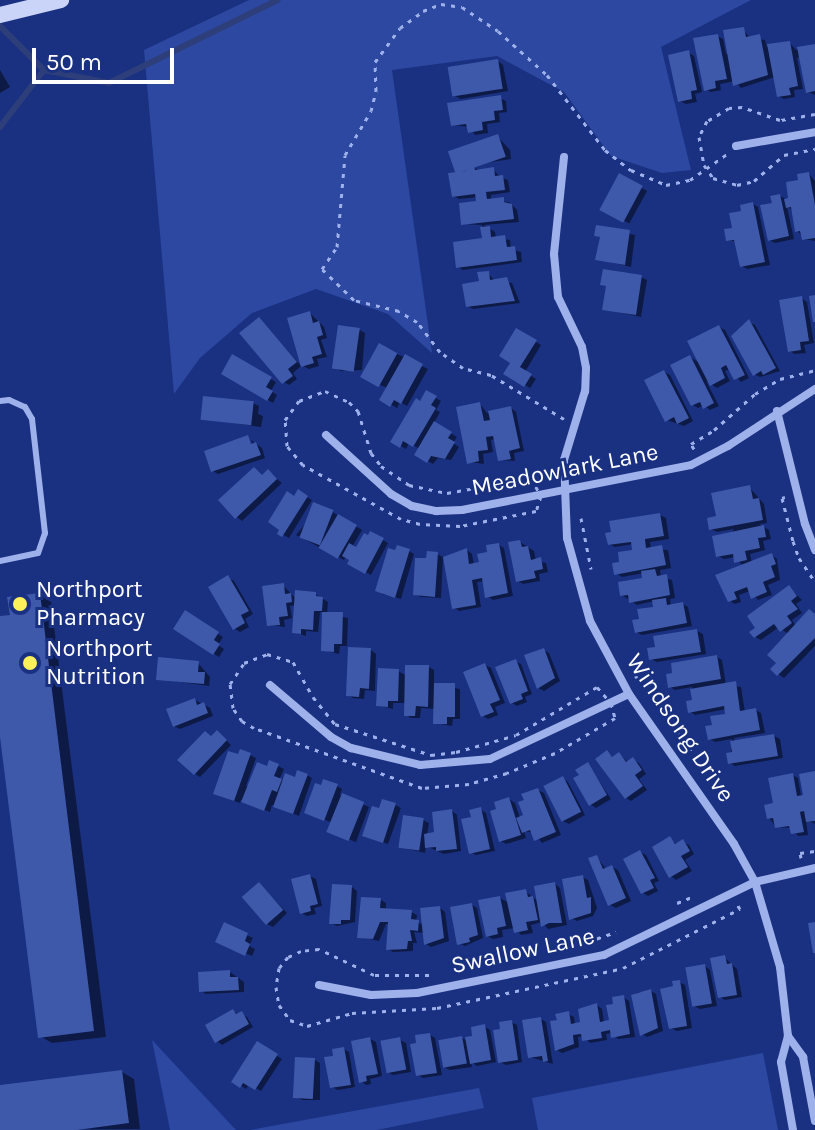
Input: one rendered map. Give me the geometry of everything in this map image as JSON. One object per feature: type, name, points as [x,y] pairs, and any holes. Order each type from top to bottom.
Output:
[{"type":"main road","points":[[0,15],[22,7],[61,0]]},
{"type":"street","points":[[736,146],[815,132]]},
{"type":"street","name":"Windsong Drive","points":[[564,157],[554,254],[558,297],[582,347],[586,368],[585,391],[564,460],[567,538],[590,621],[629,694],[734,844],[755,882],[780,967],[788,1036],[781,1062],[793,1130]]},
{"type":"street","name":"Meadowlark Lane","points":[[326,435],[391,494],[412,506],[436,511],[462,510],[648,476],[699,461],[728,446],[777,411],[815,389]]},
{"type":"street","points":[[777,411],[805,524],[815,550]]},
{"type":"street","points":[[270,685],[331,737],[351,748],[420,765],[490,759],[629,694]]},
{"type":"street","name":"Swallow Lane","points":[[319,985],[371,995],[417,993],[604,955],[755,882],[815,868]]},
{"type":"street","name":"Windsong Drive","points":[[788,1036],[803,1057],[815,1121]]},
{"type":"lane","points":[[0,401],[9,400],[25,407],[32,419],[45,533],[38,553],[0,561]]},
{"type":"path","points":[[574,425],[491,375],[463,368],[440,352],[417,322],[399,311],[354,300],[322,269],[337,247],[345,155],[371,111],[375,62],[400,28],[423,11],[441,4],[462,7],[498,31],[547,75],[605,150],[654,182],[666,185],[690,180],[736,146]]},
{"type":"path","points":[[699,461],[691,444],[714,430],[755,394],[780,379],[815,370]]},
{"type":"path","points":[[325,391],[335,394],[358,411],[371,453],[381,466],[409,485],[447,493],[531,478],[541,496],[536,511],[460,526],[442,527],[401,519],[303,465],[287,446],[285,420],[299,401],[325,391]]},
{"type":"path","points":[[576,490],[592,571]]},
{"type":"path","points":[[267,654],[281,657],[293,662],[313,697],[335,724],[431,755],[456,752],[516,735],[597,687],[611,703],[615,718],[555,753],[507,773],[442,788],[404,783],[254,728],[242,721],[230,696],[235,674],[244,663],[267,654]]},
{"type":"path","points":[[633,672],[703,765],[686,776]]},
{"type":"shaded area","points":[[249,0],[751,0],[661,47],[691,170],[662,173],[611,156],[564,92],[497,56],[392,70],[432,353],[388,314],[316,289],[252,313],[200,358],[174,394],[144,50]]},
{"type":"shaded area","points":[[152,1040],[236,1130],[170,1130]]},
{"type":"shaded area","points":[[763,1053],[778,1130],[538,1130],[532,1098]]},
{"type":"shaded area","points":[[479,1088],[484,1108],[377,1130],[250,1130]]},
{"type":"building","points":[[744,27],[746,37],[760,34],[768,75],[733,86],[723,30]]},
{"type":"building","points":[[718,34],[727,79],[715,81],[716,88],[704,91],[693,38]]},
{"type":"building","points":[[790,41],[798,86],[789,88],[791,95],[777,97],[767,44]]},
{"type":"building","points":[[815,44],[815,91],[806,93],[797,47]]},
{"type":"building","points":[[689,50],[697,90],[691,91],[692,99],[678,102],[668,55]]},
{"type":"building","points":[[498,59],[503,89],[452,97],[448,67]]},
{"type":"building","points":[[501,95],[503,110],[494,111],[495,120],[482,122],[483,130],[468,133],[466,124],[451,126],[447,103]]},
{"type":"building","points":[[498,134],[506,157],[456,174],[448,151]]},
{"type":"building","points":[[474,165],[475,170],[494,167],[495,176],[503,175],[505,190],[486,192],[487,199],[504,197],[504,202],[512,204],[514,219],[461,225],[459,203],[476,201],[475,194],[452,197],[448,173],[466,171],[465,166]]},
{"type":"building","points":[[809,172],[815,205],[815,238],[802,240],[800,231],[795,232],[791,207],[786,208],[784,199],[788,198],[786,182],[798,180],[797,174]]},
{"type":"building","points":[[619,173],[643,186],[623,223],[599,210]]},
{"type":"building","points":[[780,194],[789,236],[768,241],[760,205],[772,203],[770,196]]},
{"type":"building","points":[[753,202],[765,262],[740,267],[734,240],[726,241],[724,229],[732,228],[729,213],[741,211],[740,205]]},
{"type":"building","points":[[596,225],[630,230],[625,265],[595,260],[600,237],[594,236]]},
{"type":"building","points":[[490,226],[491,237],[505,235],[507,247],[515,246],[517,260],[456,268],[453,242],[482,238],[480,227]]},
{"type":"building","points":[[603,269],[642,275],[636,315],[602,310],[606,286],[600,285]]},
{"type":"building","points":[[489,271],[490,280],[507,277],[515,301],[466,307],[462,284],[479,281],[477,272]]},
{"type":"building","points":[[815,295],[815,322],[813,322],[809,296]]},
{"type":"building","points":[[802,296],[809,341],[800,342],[801,350],[788,352],[779,300]]},
{"type":"building","points":[[310,311],[313,323],[319,321],[323,335],[317,337],[322,354],[312,357],[314,363],[301,367],[287,318]]},
{"type":"building","points":[[259,317],[297,362],[288,369],[293,376],[282,384],[239,333]]},
{"type":"building","points":[[749,319],[776,368],[763,375],[761,371],[753,376],[731,336]]},
{"type":"building","points":[[338,325],[360,328],[354,372],[332,369]]},
{"type":"building","points":[[719,325],[745,375],[734,380],[726,365],[721,368],[725,378],[710,386],[687,341]]},
{"type":"building","points":[[516,328],[537,340],[520,367],[532,374],[524,387],[503,374],[510,363],[499,356]]},
{"type":"building","points":[[379,343],[397,353],[378,387],[360,377]]},
{"type":"building","points":[[232,354],[272,377],[266,387],[273,391],[267,401],[221,374]]},
{"type":"building","points":[[405,354],[423,364],[401,404],[394,400],[390,407],[379,400]]},
{"type":"building","points":[[690,355],[714,403],[703,409],[700,402],[691,406],[670,365]]},
{"type":"building","points":[[664,370],[689,418],[677,424],[674,417],[665,422],[644,380]]},
{"type":"building","points":[[426,390],[437,396],[431,405],[436,408],[413,447],[403,441],[400,448],[390,442],[416,398],[420,401]]},
{"type":"building","points":[[203,396],[254,401],[251,425],[200,420]]},
{"type":"building","points":[[480,402],[484,421],[490,420],[488,411],[511,406],[520,448],[509,451],[511,459],[498,461],[493,436],[486,437],[488,450],[478,451],[479,461],[467,464],[456,407]]},
{"type":"building","points":[[434,421],[452,432],[448,438],[455,442],[445,459],[431,456],[427,463],[414,455]]},
{"type":"building","points":[[248,435],[251,444],[256,442],[261,455],[211,472],[204,451]]},
{"type":"building","points":[[254,467],[262,475],[268,469],[277,479],[235,519],[218,500]]},
{"type":"building","points":[[750,485],[753,499],[759,498],[763,520],[709,530],[707,518],[716,516],[711,493]]},
{"type":"building","points":[[298,489],[308,496],[282,537],[277,534],[279,530],[268,522],[287,491],[294,496]]},
{"type":"building","points":[[313,502],[334,510],[320,545],[299,537]]},
{"type":"building","points":[[660,513],[664,536],[645,539],[646,548],[662,545],[666,565],[614,575],[612,563],[619,562],[618,552],[632,550],[631,542],[608,545],[605,533],[611,532],[609,521]]},
{"type":"building","points":[[338,514],[357,525],[338,559],[318,548]]},
{"type":"building","points":[[764,525],[766,537],[758,538],[760,548],[745,551],[747,560],[734,563],[733,554],[716,557],[712,536]]},
{"type":"building","points":[[370,531],[384,538],[365,574],[347,564],[349,560],[342,556],[349,543],[356,547],[364,533],[368,535]]},
{"type":"building","points":[[520,540],[522,547],[528,546],[531,560],[541,557],[543,569],[534,571],[536,578],[516,582],[508,542]]},
{"type":"building","points":[[499,543],[508,593],[485,598],[482,578],[472,580],[476,605],[452,609],[443,557],[467,548],[469,564],[479,562],[477,554],[487,552],[486,545]]},
{"type":"building","points":[[397,545],[410,549],[395,598],[375,591],[388,548],[395,550]]},
{"type":"building","points":[[427,551],[438,552],[435,597],[413,595],[415,558],[426,558]]},
{"type":"building","points":[[772,553],[776,564],[771,566],[775,577],[763,582],[767,592],[751,599],[747,587],[734,592],[737,599],[728,602],[715,575]]},
{"type":"building","points":[[655,569],[657,576],[667,574],[670,595],[629,603],[628,595],[620,596],[618,582],[642,578],[641,571]]},
{"type":"building","points":[[228,575],[249,611],[241,615],[245,623],[233,630],[208,587]]},
{"type":"building","points":[[284,583],[285,594],[291,593],[292,602],[286,603],[288,616],[279,617],[280,625],[267,626],[262,586]]},
{"type":"building","points":[[789,585],[797,596],[791,601],[798,609],[787,616],[792,623],[780,632],[774,624],[754,638],[749,632],[755,628],[747,616]]},
{"type":"building","points":[[295,590],[316,592],[316,596],[323,597],[322,611],[314,611],[313,630],[301,629],[301,634],[292,633]]},
{"type":"building","points":[[40,593],[94,1031],[38,1038],[0,737],[0,616],[10,615],[7,597]]},
{"type":"building","points":[[666,598],[667,605],[683,602],[687,623],[635,633],[632,620],[639,619],[637,609],[653,607],[652,600]]},
{"type":"building","points":[[809,609],[815,614],[815,638],[777,676],[770,669],[776,663],[767,655]]},
{"type":"building","points":[[185,610],[219,632],[214,640],[220,644],[213,655],[173,629]]},
{"type":"building","points":[[322,612],[343,612],[342,644],[334,644],[334,652],[321,651]]},
{"type":"building","points":[[697,629],[701,652],[649,660],[647,648],[655,647],[653,636]]},
{"type":"building","points":[[348,647],[371,648],[369,689],[360,688],[359,697],[346,696]]},
{"type":"building","points":[[544,648],[555,678],[537,689],[524,655]]},
{"type":"building","points":[[717,655],[721,679],[668,688],[666,674],[672,673],[671,663]]},
{"type":"building","points":[[158,657],[199,661],[198,672],[205,672],[204,684],[156,680]]},
{"type":"building","points":[[516,659],[528,691],[521,694],[523,699],[510,704],[495,667]]},
{"type":"building","points":[[485,663],[500,700],[490,704],[494,712],[481,717],[463,672]]},
{"type":"building","points":[[405,665],[429,665],[428,707],[416,706],[415,716],[404,716]]},
{"type":"building","points":[[378,668],[399,669],[398,701],[388,701],[388,707],[376,706]]},
{"type":"building","points":[[736,681],[740,711],[756,708],[760,730],[708,740],[705,726],[712,725],[710,716],[725,714],[724,706],[688,713],[686,701],[692,700],[690,689]]},
{"type":"building","points":[[434,683],[455,683],[455,717],[447,717],[447,724],[433,724]]},
{"type":"building","points":[[195,698],[197,705],[204,702],[208,713],[173,727],[166,709]]},
{"type":"building","points":[[217,730],[227,740],[194,775],[177,760],[205,731],[211,736]]},
{"type":"building","points":[[774,734],[778,756],[728,764],[726,753],[732,752],[730,741]]},
{"type":"building","points":[[240,749],[251,753],[234,801],[213,794],[228,751],[238,754]]},
{"type":"building","points":[[607,750],[612,757],[619,752],[626,762],[633,757],[642,770],[635,775],[643,786],[625,799],[595,759]]},
{"type":"building","points":[[269,760],[279,764],[274,776],[282,779],[277,792],[272,790],[264,811],[241,802],[257,762],[267,766]]},
{"type":"building","points":[[588,762],[607,795],[589,806],[573,778],[579,775],[575,770]]},
{"type":"building","points":[[297,770],[308,774],[293,814],[273,807],[285,773],[295,777]]},
{"type":"building","points":[[815,771],[815,821],[806,822],[804,811],[800,812],[804,832],[791,834],[789,826],[775,828],[773,818],[767,819],[764,805],[773,803],[768,778],[793,773],[797,796],[803,795],[799,774]]},
{"type":"building","points":[[563,776],[581,812],[562,822],[543,786]]},
{"type":"building","points":[[323,779],[338,784],[324,821],[304,813],[315,783],[321,785]]},
{"type":"building","points":[[538,788],[556,832],[534,841],[530,830],[522,833],[516,818],[523,815],[518,802],[524,800],[521,794]]},
{"type":"building","points":[[342,793],[364,802],[349,841],[326,832]]},
{"type":"building","points":[[509,797],[521,835],[499,842],[490,811],[496,809],[494,802]]},
{"type":"building","points":[[382,799],[396,803],[383,843],[362,836],[372,806],[379,808]]},
{"type":"building","points":[[481,807],[490,849],[469,854],[461,819],[471,817],[469,810]]},
{"type":"building","points":[[452,809],[457,849],[436,851],[436,847],[425,848],[424,834],[434,832],[432,812]]},
{"type":"building","points":[[403,815],[424,818],[419,851],[398,848]]},
{"type":"building","points":[[670,836],[675,844],[683,839],[690,851],[681,856],[688,867],[669,878],[652,847]]},
{"type":"building","points":[[640,850],[655,878],[650,880],[654,888],[641,894],[623,859]]},
{"type":"building","points":[[597,855],[603,869],[612,865],[626,898],[608,906],[588,858]]},
{"type":"building","points":[[310,874],[318,904],[310,906],[311,911],[300,914],[291,879]]},
{"type":"building","points":[[583,875],[587,898],[591,897],[591,913],[569,920],[562,879]]},
{"type":"building","points":[[259,882],[283,910],[266,925],[242,897]]},
{"type":"building","points":[[555,882],[562,923],[549,923],[541,927],[534,886]]},
{"type":"building","points":[[332,884],[352,885],[350,920],[341,920],[341,924],[329,924]]},
{"type":"building","points":[[526,889],[528,897],[533,896],[538,920],[526,922],[528,930],[514,933],[505,893]]},
{"type":"building","points":[[500,896],[506,926],[497,928],[498,934],[486,937],[478,900]]},
{"type":"building","points":[[361,897],[381,898],[380,908],[412,910],[411,919],[419,920],[418,931],[410,930],[412,941],[408,941],[407,949],[386,950],[388,922],[380,922],[373,939],[357,938]]},
{"type":"building","points":[[472,903],[478,935],[469,938],[470,942],[457,945],[450,907]]},
{"type":"building","points":[[440,906],[444,938],[424,945],[420,908]]},
{"type":"building","points":[[224,922],[248,933],[245,941],[250,944],[245,956],[215,942]]},
{"type":"building","points":[[815,922],[815,953],[813,953],[808,923]]},
{"type":"building","points":[[725,955],[727,964],[732,963],[737,995],[718,998],[710,958]]},
{"type":"building","points":[[705,964],[712,1003],[692,1007],[685,967]]},
{"type":"building","points":[[230,970],[230,977],[238,977],[239,990],[199,992],[198,972]]},
{"type":"building","points":[[680,980],[687,1026],[669,1029],[660,989],[673,986],[672,981]]},
{"type":"building","points":[[651,989],[658,1028],[640,1036],[631,995]]},
{"type":"building","points":[[624,995],[630,1034],[611,1038],[610,1030],[601,1032],[602,1038],[582,1041],[581,1034],[573,1035],[574,1044],[555,1051],[550,1021],[557,1020],[555,1014],[569,1011],[571,1024],[580,1022],[578,1009],[597,1003],[600,1022],[609,1020],[606,1005],[613,1004],[612,997]]},
{"type":"building","points":[[233,1009],[236,1014],[242,1011],[249,1024],[215,1043],[205,1025]]},
{"type":"building","points":[[541,1017],[548,1061],[543,1062],[542,1056],[528,1058],[522,1020]]},
{"type":"building","points":[[512,1020],[518,1060],[498,1063],[493,1030],[500,1029],[499,1022]]},
{"type":"building","points":[[485,1024],[491,1060],[470,1064],[465,1037],[472,1036],[471,1027]]},
{"type":"building","points":[[430,1033],[437,1073],[416,1076],[410,1044],[416,1043],[415,1035]]},
{"type":"building","points":[[462,1036],[467,1064],[443,1068],[438,1040]]},
{"type":"building","points":[[370,1037],[378,1074],[366,1076],[367,1081],[359,1083],[351,1041]]},
{"type":"building","points":[[400,1037],[406,1069],[387,1073],[380,1041]]},
{"type":"building","points":[[257,1041],[278,1054],[255,1090],[243,1083],[240,1088],[231,1082]]},
{"type":"building","points":[[344,1047],[351,1085],[330,1088],[324,1057],[333,1056],[332,1049]]},
{"type":"building","points":[[295,1057],[315,1058],[313,1099],[293,1098]]},
{"type":"building","points":[[122,1070],[129,1123],[77,1130],[0,1130],[0,1085]]},
{"type":"waterway","points":[[0,127],[44,70],[109,83],[278,0]]},
{"type":"waterway","points":[[0,26],[44,70]]},
{"type":"place","name":"Northport Pharmacy","points":[[20,604]]},
{"type":"place","name":"Northport Nutrition","points":[[30,663]]}]
